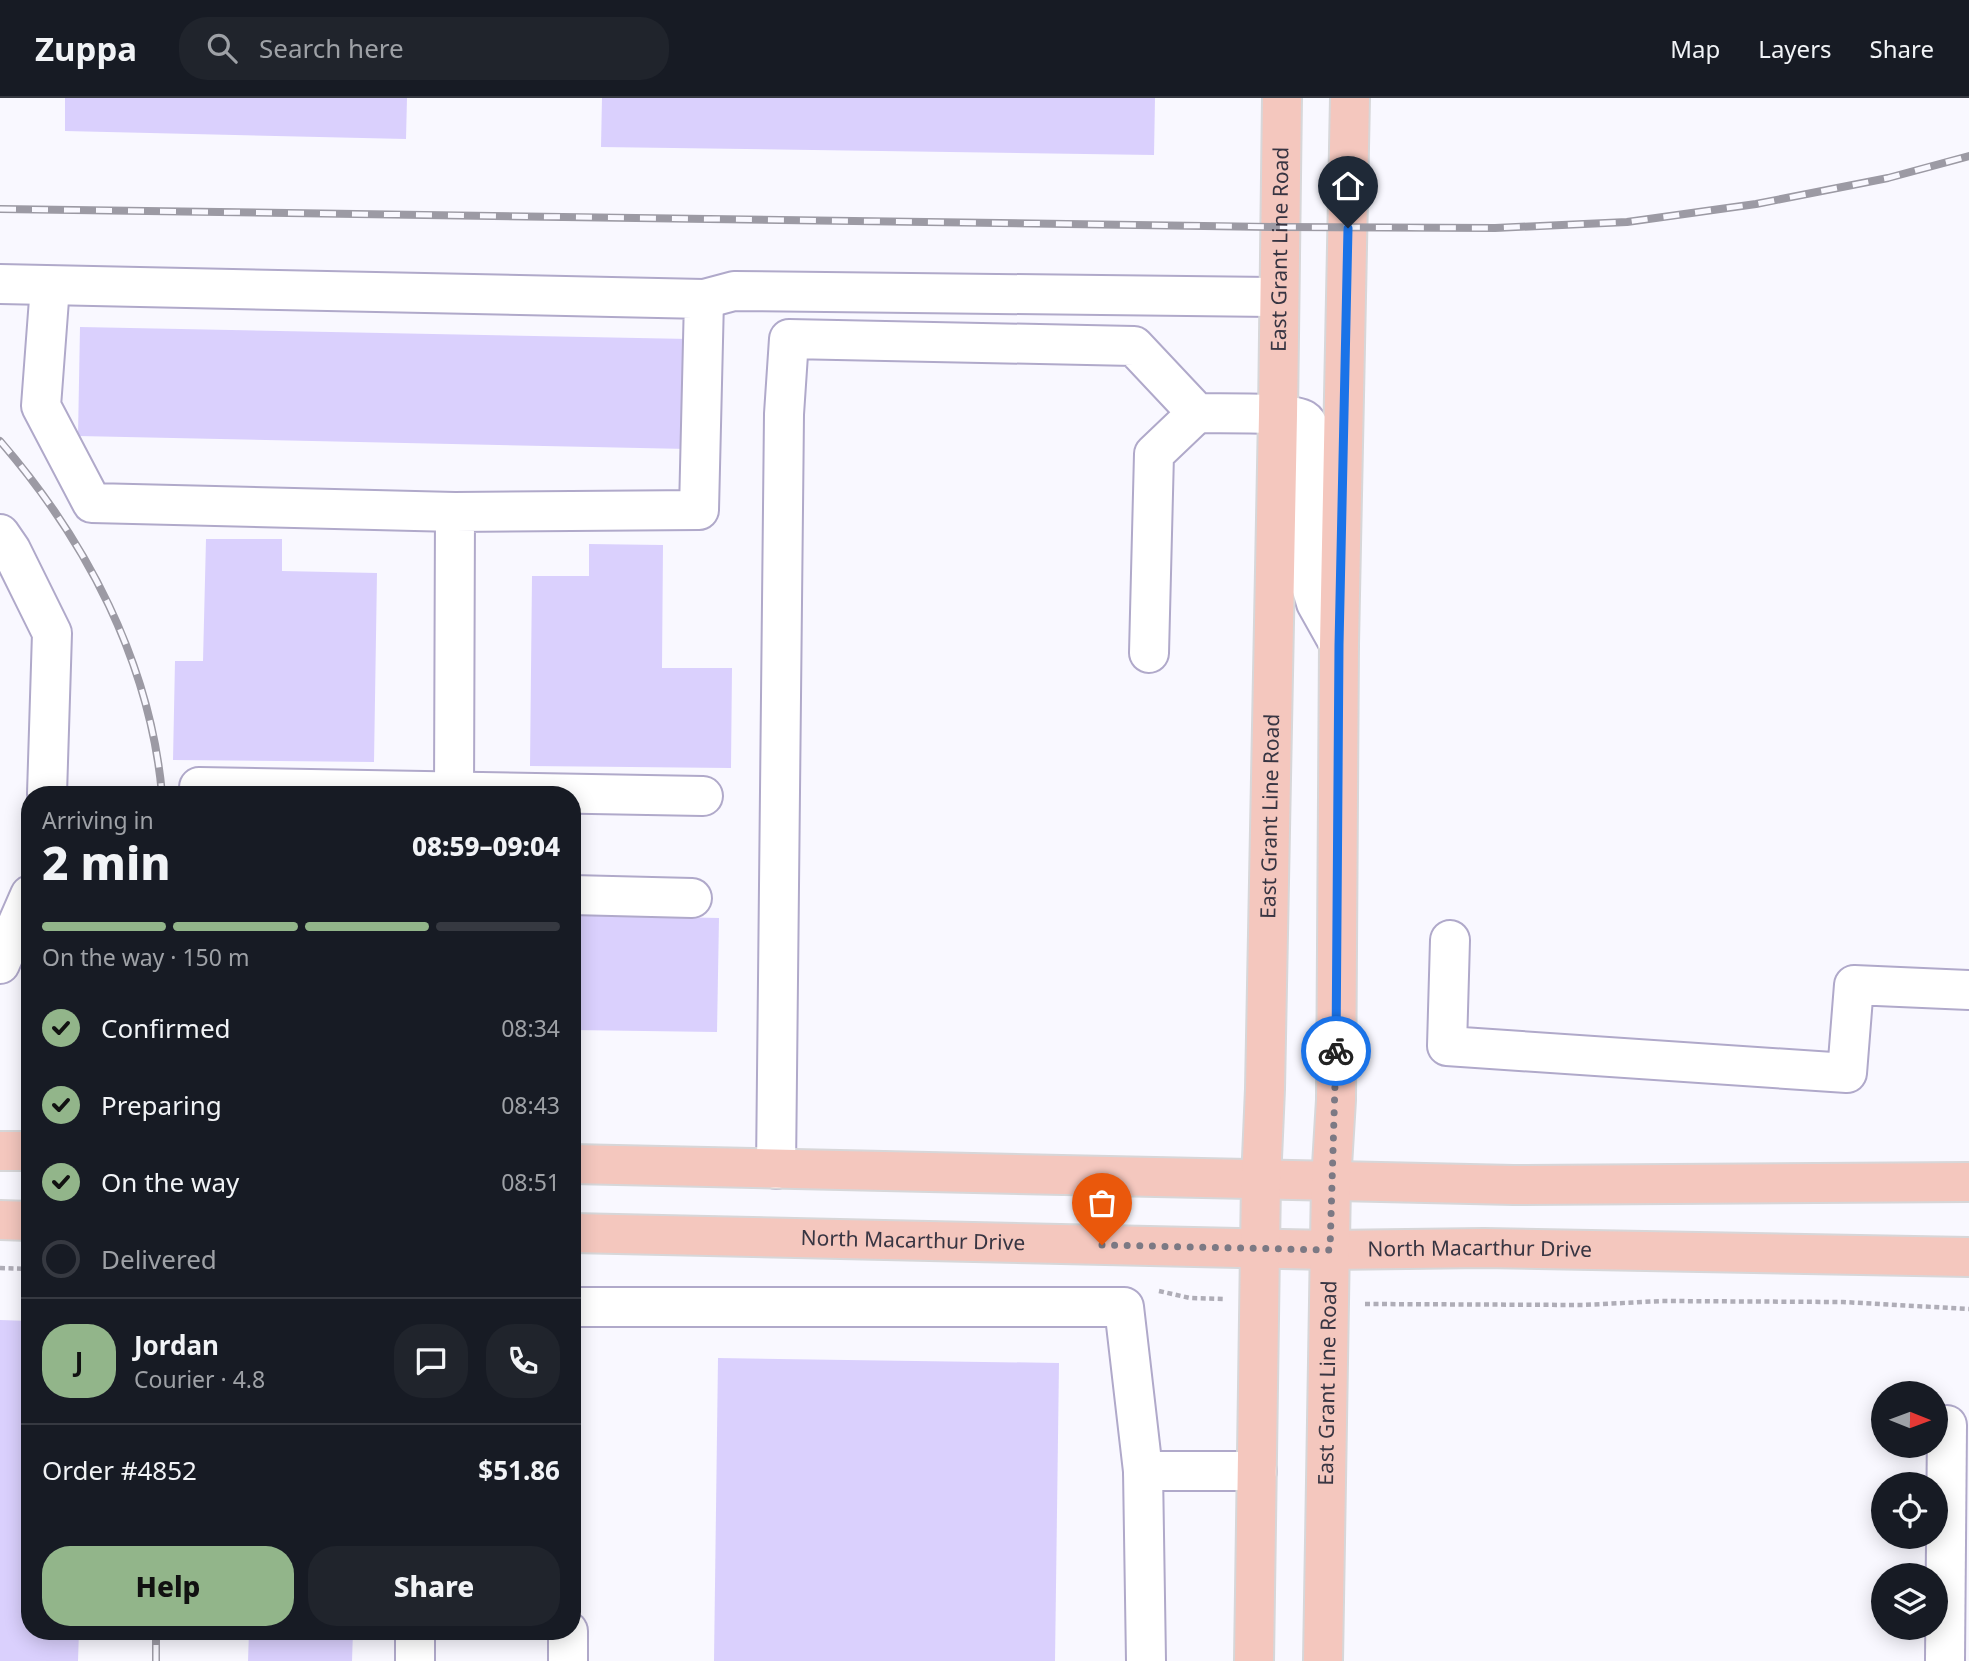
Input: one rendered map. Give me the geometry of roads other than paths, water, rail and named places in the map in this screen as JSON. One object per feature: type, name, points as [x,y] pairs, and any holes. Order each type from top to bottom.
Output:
[{"type":"main road","name":"East Grant Line Road","points":[[1254,1661],[1282,98]]},
{"type":"main road","name":"East Grant Line Road","points":[[1323,1661],[1331,1182],[1336,1100],[1339,645],[1350,98]]},
{"type":"main road","points":[[0,1151],[21,1151]]},
{"type":"main road","points":[[581,1164],[1514,1185],[1969,1182]]},
{"type":"main road","points":[[0,1220],[21,1221]]},
{"type":"main road","name":"North Macarthur Drive","points":[[581,1233],[1260,1249],[1484,1248],[1969,1257]]},
{"type":"lane","points":[[0,284],[704,299],[734,290],[1278,297]]},
{"type":"lane","points":[[50,285],[41,406],[92,503],[455,512],[699,510],[704,299]]},
{"type":"lane","points":[[776,1169],[784,414],[789,339],[1134,346],[1197,413]]},
{"type":"lane","points":[[1149,653],[1154,454],[1197,413],[1278,415],[1303,419],[1308,424],[1311,434],[1311,586],[1316,603],[1339,645]]},
{"type":"lane","points":[[454,786],[455,512]]},
{"type":"lane","points":[[0,534],[11,550],[52,633],[47,786]]},
{"type":"lane","points":[[581,795],[704,796]]},
{"type":"lane","points":[[581,895],[692,898]]},
{"type":"lane","points":[[0,964],[21,916]]},
{"type":"lane","points":[[1450,940],[1447,1046],[1847,1073],[1854,985],[1969,990]]},
{"type":"lane","points":[[581,1307],[1124,1307],[1143,1471],[1146,1661]]},
{"type":"lane","points":[[1945,1661],[1947,1458]]},
{"type":"lane","points":[[1143,1471],[1257,1471]]},
{"type":"lane","points":[[415,1640],[415,1661]]},
{"type":"lane","points":[[568,1640],[568,1661]]},
{"type":"railway","points":[[0,209],[1495,228],[1627,222],[1756,204],[1888,178],[1969,156]]},
{"type":"railway","points":[[0,441],[60,519],[109,605],[144,697],[161,786]]},
{"type":"railway","points":[[156,1640],[156,1661]]}]
